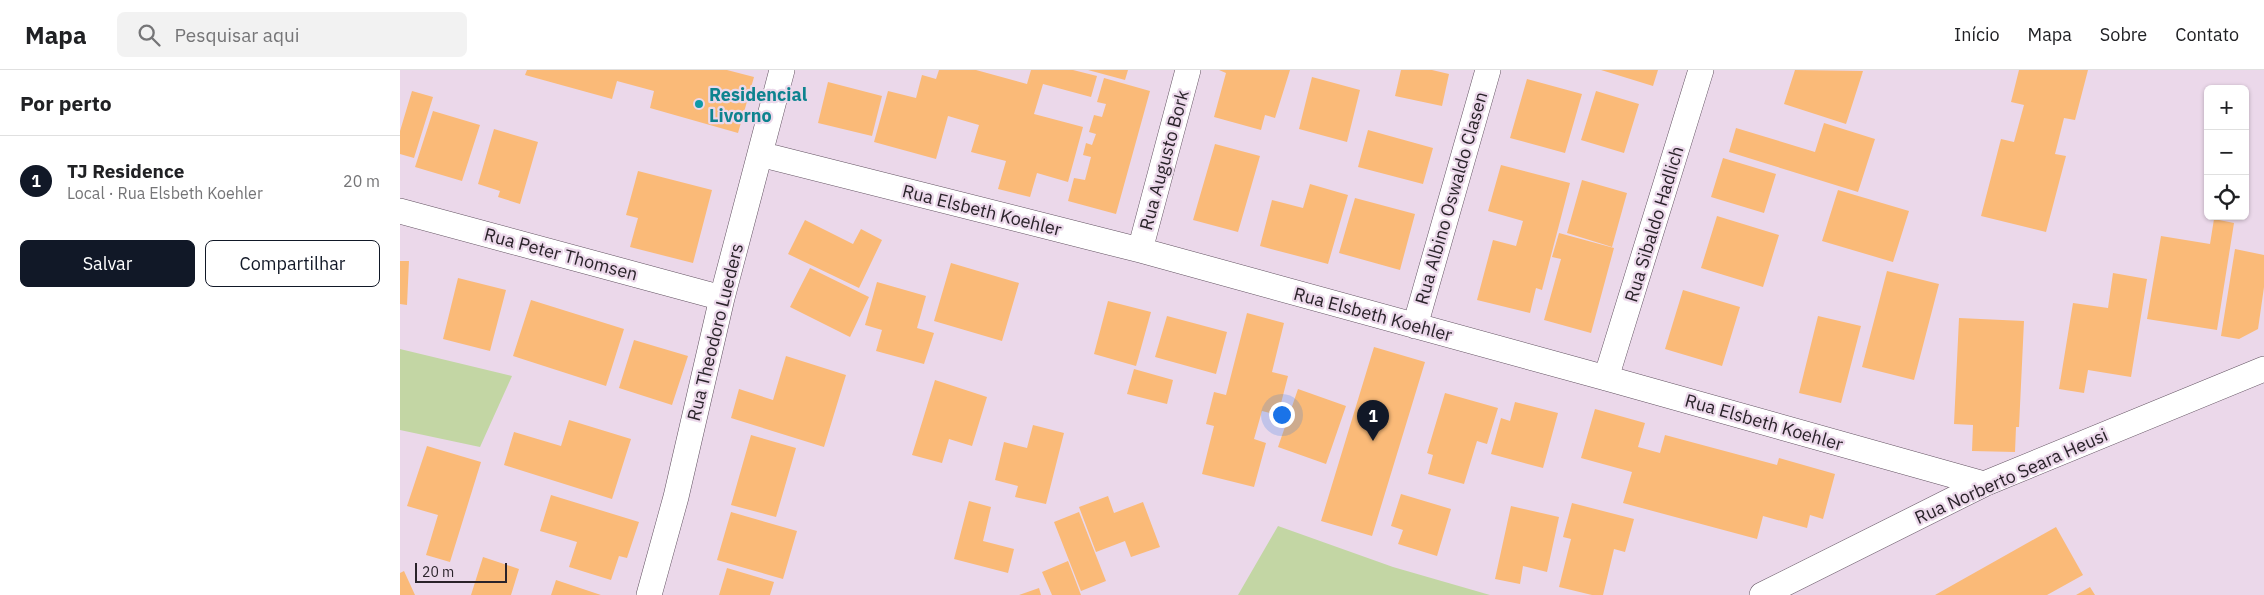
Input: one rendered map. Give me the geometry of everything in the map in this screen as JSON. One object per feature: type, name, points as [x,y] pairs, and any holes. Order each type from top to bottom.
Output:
[{"type":"street","name":"Rua Theodoro Lueders","points":[[649,595],[676,497],[722,298],[782,70]]},
{"type":"street","name":"Rua Augusto Bork","points":[[1140,250],[1188,70]]},
{"type":"street","name":"Rua Albino Oswaldo Clasen","points":[[1415,326],[1488,70]]},
{"type":"street","name":"Rua Sibaldo Hadlich","points":[[1606,378],[1702,70]]},
{"type":"street","name":"Rua Elsbeth Koehler","points":[[760,154],[1140,250],[1984,484]]},
{"type":"street","name":"Rua Peter Thomsen","points":[[400,211],[722,298]]},
{"type":"street","name":"Rua Norberto Seara Heusi","points":[[1762,595],[1984,484],[2264,369]]},
{"type":"green space","points":[[400,349],[512,376],[480,447],[400,430]]},
{"type":"green space","points":[[1278,526],[1393,567],[1490,595],[1238,595]]},
{"type":"building","name":"Residencial Livorno","points":[[527,70],[727,70],[754,77],[738,133],[650,108],[654,91],[617,81],[612,99],[525,75]]},
{"type":"building","points":[[939,70],[976,70],[1027,84],[1031,70],[1073,70],[1097,76],[1091,97],[1043,84],[1034,114],[1083,127],[1068,182],[1037,173],[1030,197],[998,189],[1006,161],[971,152],[979,125],[948,116],[936,159],[874,142],[888,91],[916,98],[922,75],[936,79]]},
{"type":"building","points":[[1088,70],[1128,70],[1125,80]]},
{"type":"building","points":[[1219,70],[1290,70],[1275,118],[1265,115],[1261,130],[1214,117],[1226,73]]},
{"type":"building","points":[[1401,70],[1432,70],[1449,74],[1442,106],[1395,96]]},
{"type":"building","points":[[1601,70],[1658,70],[1653,86]]},
{"type":"building","points":[[1795,70],[1863,71],[1846,124],[1784,104]]},
{"type":"building","points":[[2019,70],[2088,70],[2075,120],[2064,118],[2055,154],[2066,156],[2046,232],[1981,216],[2001,139],[2014,142],[2024,105],[2011,102]]},
{"type":"building","points":[[1312,77],[1360,90],[1347,142],[1299,129]]},
{"type":"building","points":[[1104,78],[1150,91],[1116,214],[1068,201],[1074,178],[1085,180],[1091,157],[1083,155],[1086,143],[1092,145],[1096,134],[1089,132],[1094,115],[1102,117],[1106,104],[1097,102]]},
{"type":"building","points":[[1527,79],[1582,94],[1565,153],[1510,138]]},
{"type":"building","points":[[828,82],[882,96],[872,136],[818,123]]},
{"type":"building","points":[[412,91],[433,97],[414,158],[400,154],[400,131]]},
{"type":"building","points":[[1596,91],[1639,104],[1624,153],[1581,140]]},
{"type":"building","points":[[433,111],[480,125],[462,181],[415,167]]},
{"type":"building","points":[[1824,123],[1875,139],[1858,192],[1729,152],[1736,128],[1815,152]]},
{"type":"building","points":[[494,129],[538,142],[520,204],[498,197],[500,191],[478,184]]},
{"type":"building","points":[[1368,130],[1433,148],[1423,184],[1358,167]]},
{"type":"building","points":[[1215,144],[1260,156],[1238,232],[1193,220]]},
{"type":"building","points":[[1723,158],[1776,174],[1764,213],[1711,197]]},
{"type":"building","points":[[1501,165],[1570,183],[1542,290],[1536,288],[1530,313],[1477,300],[1493,240],[1516,246],[1523,221],[1488,211]]},
{"type":"building","points":[[638,171],[712,190],[693,263],[630,247],[638,218],[626,215]]},
{"type":"building","points":[[1582,180],[1627,193],[1612,247],[1567,233]]},
{"type":"building","points":[[1310,184],[1348,195],[1328,264],[1260,246],[1272,200],[1303,208]]},
{"type":"building","points":[[1838,190],[1909,211],[1893,262],[1822,241]]},
{"type":"building","points":[[1355,198],[1415,214],[1400,270],[1339,253]]},
{"type":"building","points":[[1717,216],[1779,235],[1763,287],[1701,268]]},
{"type":"building","points":[[805,220],[853,244],[861,229],[882,240],[859,288],[788,254]]},
{"type":"building","points":[[2214,220],[2234,223],[2217,330],[2147,319],[2161,236],[2210,244]]},
{"type":"building","points":[[1559,233],[1614,248],[1591,333],[1544,320],[1561,259],[1552,257]]},
{"type":"building","points":[[2235,249],[2264,255],[2264,287],[2258,329],[2239,339],[2221,336]]},
{"type":"building","points":[[400,261],[409,261],[407,305],[400,304]]},
{"type":"building","points":[[951,263],[1019,283],[1002,341],[934,321]]},
{"type":"building","points":[[810,268],[869,297],[850,337],[790,307]]},
{"type":"building","points":[[1887,271],[1939,284],[1914,380],[1862,367]]},
{"type":"building","points":[[2113,273],[2147,279],[2131,377],[2088,370],[2084,393],[2059,389],[2073,303],[2108,308]]},
{"type":"building","points":[[458,278],[506,290],[490,351],[443,339]]},
{"type":"building","points":[[877,282],[926,296],[917,328],[934,333],[924,364],[876,351],[882,330],[865,325]]},
{"type":"building","points":[[1683,290],[1740,307],[1722,366],[1665,349]]},
{"type":"building","points":[[531,300],[624,329],[606,386],[513,356]]},
{"type":"building","points":[[1108,301],[1151,312],[1136,366],[1094,354]]},
{"type":"building","points":[[1247,313],[1284,323],[1272,372],[1288,376],[1278,415],[1262,411],[1254,439],[1266,443],[1254,487],[1202,474],[1214,426],[1206,424],[1214,392],[1226,395]]},
{"type":"building","points":[[1167,316],[1227,332],[1216,374],[1155,357]]},
{"type":"building","points":[[1818,316],[1861,326],[1841,403],[1799,393]]},
{"type":"building","points":[[1959,318],[2024,321],[2019,427],[2016,427],[2015,452],[1972,451],[1973,425],[1954,424]]},
{"type":"building","points":[[634,340],[688,356],[672,405],[619,388]]},
{"type":"building","points":[[1374,347],[1425,362],[1372,536],[1321,521]]},
{"type":"building","points":[[786,356],[846,375],[824,447],[731,418],[739,389],[773,400]]},
{"type":"building","points":[[1134,369],[1173,380],[1167,404],[1127,394]]},
{"type":"building","points":[[935,380],[987,397],[972,446],[949,439],[942,463],[912,455]]},
{"type":"building","points":[[1298,389],[1346,406],[1326,464],[1278,447]]},
{"type":"building","points":[[1445,393],[1498,408],[1487,444],[1477,441],[1464,484],[1428,474],[1433,455],[1427,453]]},
{"type":"building","points":[[1515,402],[1558,413],[1543,468],[1491,454],[1501,418],[1510,421]]},
{"type":"building","points":[[1595,409],[1645,423],[1638,447],[1660,453],[1665,435],[1777,465],[1779,458],[1835,474],[1823,519],[1810,515],[1807,528],[1763,516],[1757,539],[1623,503],[1632,472],[1581,458]]},
{"type":"building","points":[[569,420],[631,439],[612,499],[504,465],[514,432],[561,446]]},
{"type":"building","points":[[1033,425],[1064,433],[1046,504],[1015,497],[1018,486],[995,480],[1004,442],[1027,448]]},
{"type":"building","points":[[751,435],[796,448],[776,517],[731,505]]},
{"type":"building","points":[[427,446],[481,462],[450,562],[426,555],[438,515],[407,506]]},
{"type":"building","points":[[1401,494],[1451,509],[1437,556],[1398,544],[1403,530],[1391,526]]},
{"type":"building","points":[[551,495],[639,522],[627,558],[619,556],[611,580],[569,567],[577,542],[540,531]]},
{"type":"building","points":[[1108,496],[1114,513],[1143,502],[1160,547],[1131,557],[1125,541],[1096,552],[1079,507]]},
{"type":"building","points":[[969,501],[991,507],[983,541],[1014,549],[1008,573],[954,559]]},
{"type":"building","points":[[1572,503],[1634,519],[1625,552],[1614,549],[1603,595],[1592,595],[1559,587],[1571,539],[1563,537]]},
{"type":"building","points":[[1511,506],[1559,517],[1547,572],[1523,566],[1520,584],[1495,579]]},
{"type":"building","points":[[731,512],[797,531],[783,579],[717,560]]},
{"type":"building","points":[[1079,512],[1106,581],[1081,591],[1054,522]]},
{"type":"building","points":[[2056,527],[2083,575],[2047,595],[1935,595]]},
{"type":"building","points":[[483,557],[519,569],[511,595],[471,595]]},
{"type":"building","points":[[1068,561],[1081,595],[1052,595],[1042,572]]},
{"type":"building","points":[[727,568],[774,582],[770,595],[719,595]]},
{"type":"building","points":[[404,571],[415,595],[400,595],[400,573]]},
{"type":"building","points":[[556,580],[601,595],[551,595]]},
{"type":"building","points":[[2090,587],[2095,595],[2076,595]]},
{"type":"building","points":[[1039,588],[1041,595],[1019,595]]},
{"type":"place","name":"Residencial Livorno","points":[[699,104]]},
{"type":"place","name":"TJ Residence","points":[[1373,441]]}]
